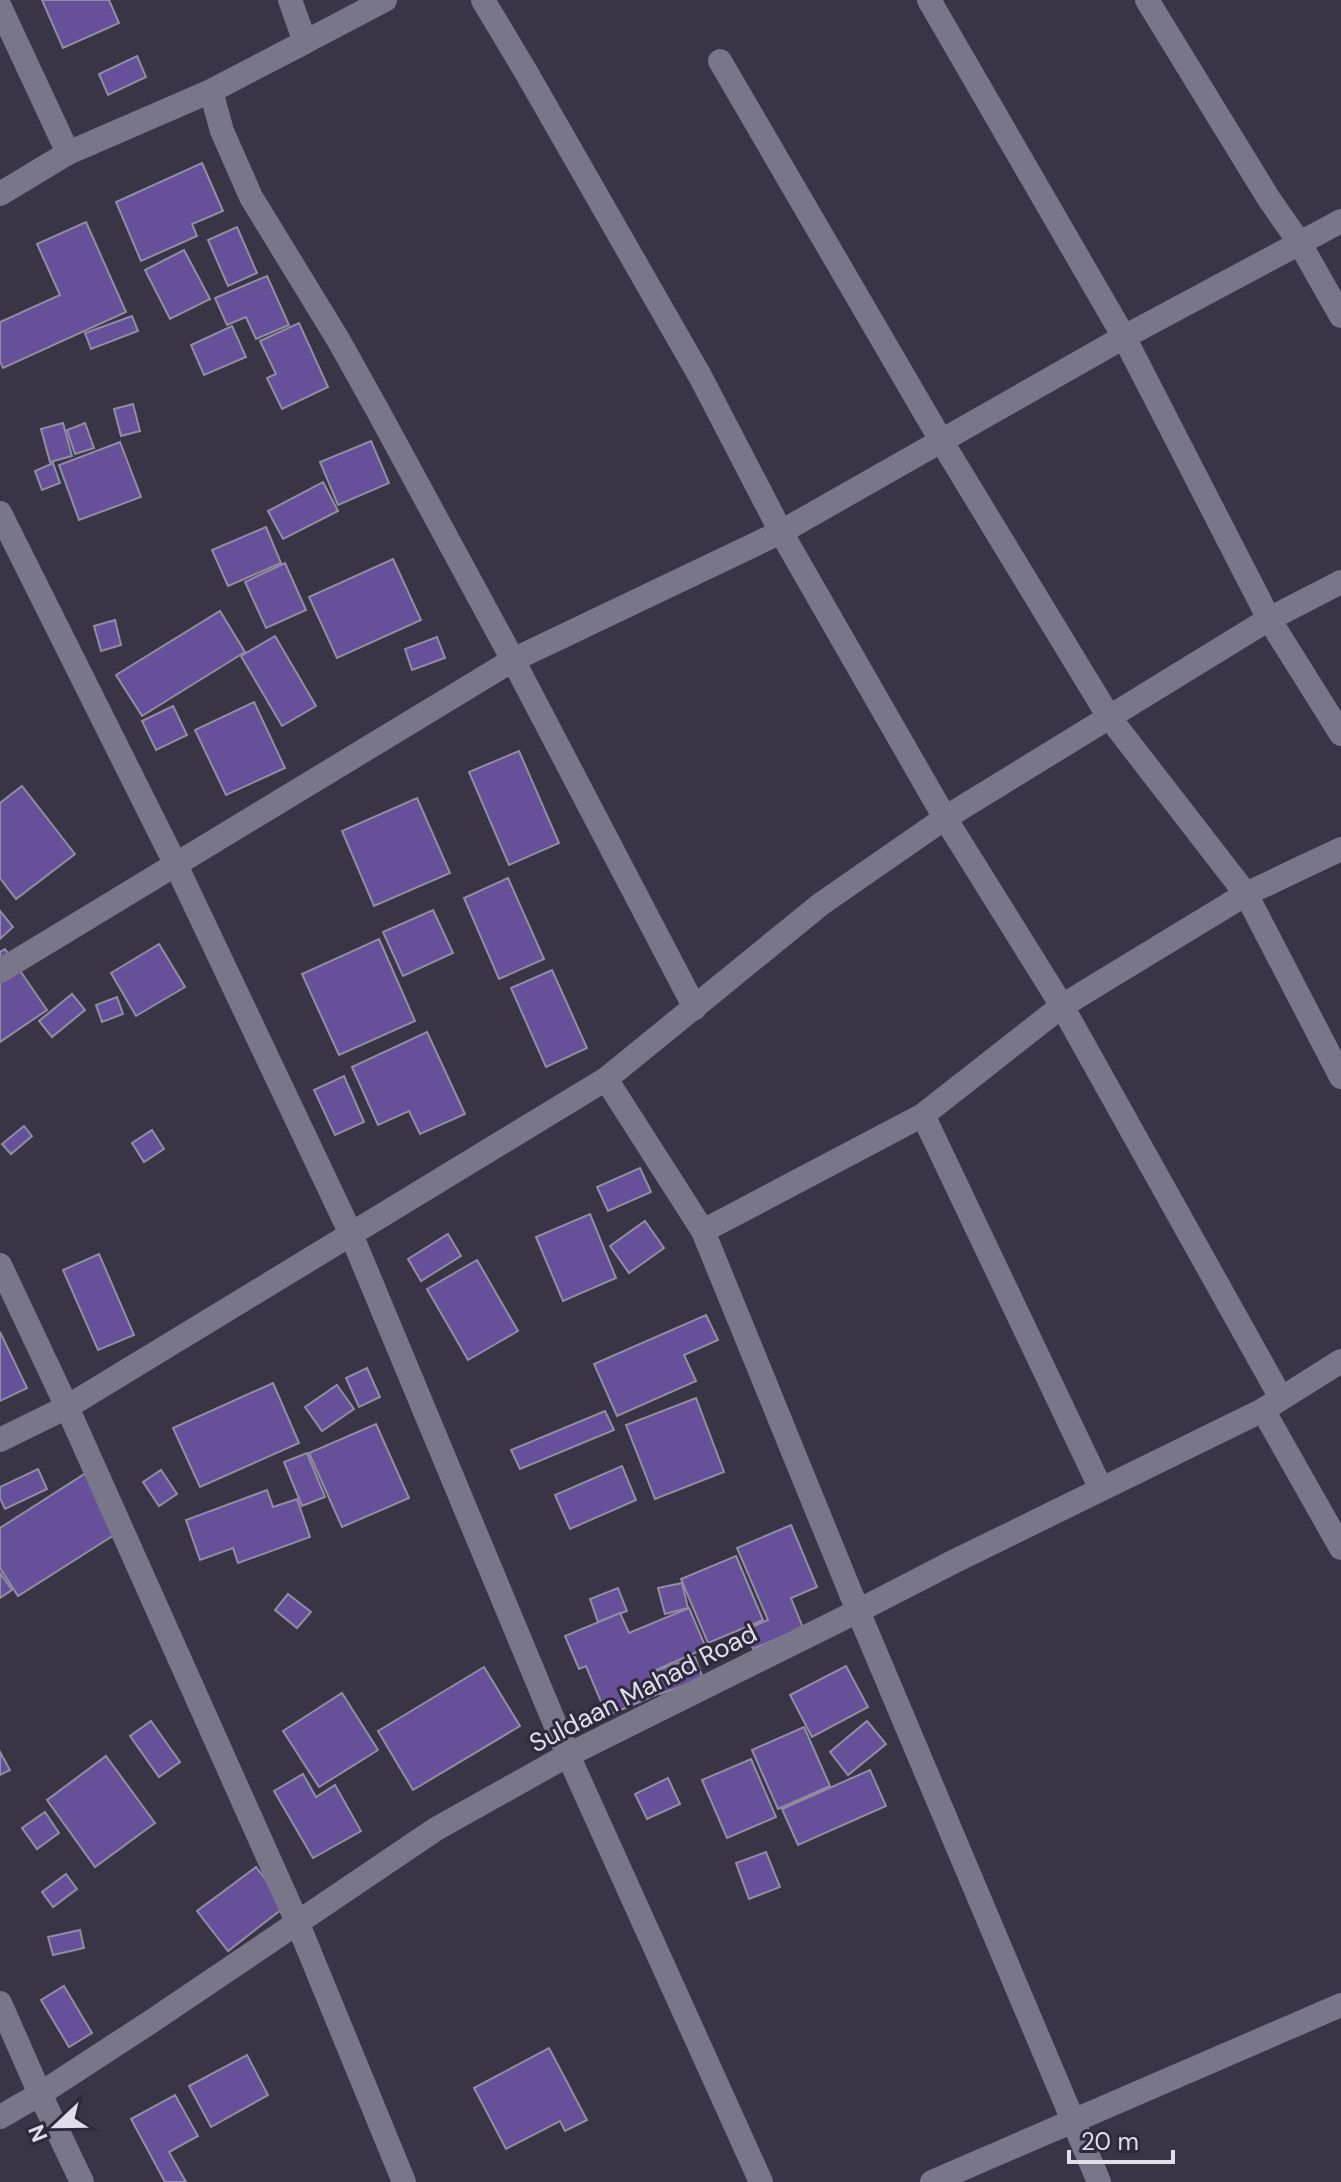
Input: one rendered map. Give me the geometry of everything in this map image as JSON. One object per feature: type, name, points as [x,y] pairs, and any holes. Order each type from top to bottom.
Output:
[{"type":"street","points":[[290,0],[305,42]]},
{"type":"street","points":[[0,194],[68,153],[211,91],[385,0]]},
{"type":"street","points":[[483,0],[700,376],[781,532],[945,818],[1062,1006],[1272,1404],[1341,1548]]},
{"type":"street","points":[[929,0],[1124,337],[1269,619],[1341,734]]},
{"type":"street","points":[[1147,0],[1269,199],[1299,242],[1341,316]]},
{"type":"street","points":[[0,7],[68,153]]},
{"type":"street","points":[[720,61],[942,442],[1109,717],[1246,894],[1341,1077]]},
{"type":"street","points":[[211,91],[222,131],[251,197],[339,341],[513,660],[695,1008]]},
{"type":"street","points":[[0,971],[513,660],[781,532],[1124,337],[1341,221]]},
{"type":"street","points":[[0,513],[175,863],[351,1234],[568,1755],[761,2182]]},
{"type":"street","points":[[0,1440],[67,1407],[606,1079],[821,904],[945,818],[1269,619],[1341,582]]},
{"type":"street","points":[[703,1231],[923,1115],[1062,1006],[1246,894],[1341,849]]},
{"type":"street","points":[[606,1079],[703,1231],[858,1611],[1099,2182]]},
{"type":"street","points":[[923,1115],[1101,1489]]},
{"type":"street","points":[[0,1265],[67,1407],[298,1924],[404,2182]]},
{"type":"street","name":"Suldaan Mahad Road","points":[[0,2117],[40,2094],[298,1924],[436,1829],[568,1755],[1272,1404],[1341,1361]]},
{"type":"street","points":[[0,2003],[82,2182]]},
{"type":"street","points":[[932,2182],[1341,2005]]},
{"type":"building","points":[[42,0],[109,0],[119,23],[63,48]]},
{"type":"building","points":[[137,56],[146,77],[108,95],[99,74]]},
{"type":"building","points":[[202,163],[223,211],[192,224],[197,236],[141,261],[116,202]]},
{"type":"building","points":[[86,222],[126,312],[3,368],[0,361],[0,322],[60,295],[37,244]]},
{"type":"building","points":[[237,227],[257,273],[228,286],[208,240]]},
{"type":"building","points":[[184,250],[210,299],[170,319],[145,270]]},
{"type":"building","points":[[267,276],[289,325],[256,339],[246,317],[227,325],[215,298]]},
{"type":"building","points":[[132,316],[138,331],[91,349],[85,333]]},
{"type":"building","points":[[299,323],[328,387],[282,409],[267,378],[276,374],[260,341]]},
{"type":"building","points":[[232,326],[246,357],[204,375],[191,345]]},
{"type":"building","points":[[133,404],[140,431],[121,436],[114,409]]},
{"type":"building","points":[[63,423],[72,456],[50,462],[41,429]]},
{"type":"building","points":[[85,423],[94,448],[75,454],[67,430]]},
{"type":"building","points":[[371,441],[389,483],[338,505],[320,462]]},
{"type":"building","points":[[120,442],[141,497],[79,520],[59,465]]},
{"type":"building","points":[[53,463],[60,483],[42,490],[35,471]]},
{"type":"building","points":[[323,482],[338,511],[283,539],[268,511]]},
{"type":"building","points":[[266,527],[281,563],[228,586],[212,550]]},
{"type":"building","points":[[393,559],[421,620],[337,658],[309,597]]},
{"type":"building","points":[[285,563],[306,610],[266,628],[245,582]]},
{"type":"building","points":[[220,611],[245,652],[142,716],[116,675]]},
{"type":"building","points":[[115,620],[121,645],[101,651],[94,626]]},
{"type":"building","points":[[275,636],[316,706],[282,726],[241,656]]},
{"type":"building","points":[[437,637],[445,658],[412,670],[405,649]]},
{"type":"building","points":[[254,702],[285,768],[226,795],[195,730]]},
{"type":"building","points":[[173,706],[187,735],[156,750],[142,721]]},
{"type":"building","points":[[519,751],[559,843],[509,865],[469,772]]},
{"type":"building","points":[[22,786],[75,854],[16,899],[0,878],[0,803]]},
{"type":"building","points":[[417,798],[450,873],[374,906],[342,831]]},
{"type":"building","points":[[508,878],[544,959],[499,979],[464,898]]},
{"type":"building","points":[[433,910],[453,953],[403,976],[383,932]]},
{"type":"building","points":[[0,911],[13,927],[0,939]]},
{"type":"building","points":[[379,939],[415,1021],[339,1055],[302,974]]},
{"type":"building","points":[[159,944],[185,987],[136,1016],[111,973]]},
{"type":"building","points":[[5,949],[47,1010],[0,1042],[0,952]]},
{"type":"building","points":[[552,970],[587,1048],[546,1067],[511,988]]},
{"type":"building","points":[[72,994],[85,1010],[52,1037],[39,1021]]},
{"type":"building","points":[[117,997],[123,1014],[102,1022],[96,1005]]},
{"type":"building","points":[[427,1032],[465,1114],[420,1134],[409,1111],[378,1125],[352,1067]]},
{"type":"building","points":[[344,1076],[364,1122],[335,1135],[314,1090]]},
{"type":"building","points":[[24,1126],[32,1136],[11,1154],[2,1144]]},
{"type":"building","points":[[152,1130],[164,1149],[144,1162],[132,1143]]},
{"type":"building","points":[[640,1168],[651,1192],[608,1211],[597,1187]]},
{"type":"building","points":[[590,1214],[616,1278],[563,1301],[536,1237]]},
{"type":"building","points":[[645,1221],[664,1248],[629,1273],[610,1246]]},
{"type":"building","points":[[448,1234],[461,1256],[421,1281],[408,1259]]},
{"type":"building","points":[[99,1254],[134,1335],[98,1350],[63,1270]]},
{"type":"building","points":[[477,1260],[518,1331],[468,1360],[427,1289]]},
{"type":"building","points":[[706,1315],[718,1340],[684,1355],[696,1381],[617,1416],[594,1364]]},
{"type":"building","points":[[0,1332],[27,1388],[0,1401]]},
{"type":"building","points":[[367,1368],[380,1397],[359,1407],[346,1378]]},
{"type":"building","points":[[273,1383],[299,1443],[200,1487],[173,1428]]},
{"type":"building","points":[[337,1385],[354,1409],[322,1431],[305,1407]]},
{"type":"building","points":[[696,1398],[724,1472],[655,1499],[626,1425]]},
{"type":"building","points":[[605,1411],[614,1430],[520,1469],[511,1450]]},
{"type":"building","points":[[376,1424],[409,1498],[342,1527],[309,1453]]},
{"type":"building","points":[[307,1453],[325,1497],[302,1506],[284,1462]]},
{"type":"building","points":[[622,1466],[636,1500],[570,1529],[555,1495]]},
{"type":"building","points":[[38,1469],[47,1489],[5,1509],[0,1498],[0,1487]]},
{"type":"building","points":[[161,1470],[177,1494],[159,1506],[143,1482]]},
{"type":"building","points":[[86,1473],[122,1530],[18,1596],[0,1568],[0,1528]]},
{"type":"building","points":[[267,1490],[273,1507],[297,1499],[310,1537],[238,1563],[233,1548],[200,1560],[186,1520]]},
{"type":"building","points":[[791,1525],[817,1587],[791,1598],[803,1628],[753,1649],[744,1630],[768,1620],[737,1548]]},
{"type":"building","points":[[736,1556],[763,1620],[708,1643],[681,1579]]},
{"type":"building","points":[[0,1573],[12,1590],[0,1598]]},
{"type":"building","points":[[682,1583],[688,1608],[665,1614],[658,1588]]},
{"type":"building","points":[[618,1588],[627,1611],[598,1622],[590,1599]]},
{"type":"building","points":[[288,1594],[311,1612],[297,1628],[275,1610]]},
{"type":"building","points":[[689,1608],[706,1648],[649,1673],[658,1694],[607,1716],[586,1666],[579,1669],[565,1636],[620,1613],[629,1633]]},
{"type":"building","points":[[695,1657],[703,1679],[660,1694],[652,1672]]},
{"type":"building","points":[[846,1666],[868,1707],[812,1737],[790,1695]]},
{"type":"building","points":[[484,1667],[520,1726],[413,1790],[378,1731]]},
{"type":"building","points":[[342,1693],[378,1750],[319,1787],[283,1731]]},
{"type":"building","points":[[151,1721],[180,1762],[159,1777],[130,1736]]},
{"type":"building","points":[[867,1721],[886,1744],[848,1775],[830,1752]]},
{"type":"building","points":[[804,1727],[830,1786],[778,1809],[752,1750]]},
{"type":"building","points":[[0,1752],[10,1770],[0,1775]]},
{"type":"building","points":[[106,1756],[155,1823],[95,1867],[47,1800]]},
{"type":"building","points":[[751,1759],[776,1817],[727,1838],[702,1780]]},
{"type":"building","points":[[870,1770],[886,1806],[798,1845],[782,1809]]},
{"type":"building","points":[[303,1774],[316,1797],[335,1785],[361,1831],[313,1858],[274,1791]]},
{"type":"building","points":[[668,1778],[680,1804],[647,1819],[635,1794]]},
{"type":"building","points":[[45,1812],[59,1833],[37,1849],[22,1828]]},
{"type":"building","points":[[766,1852],[780,1887],[749,1899],[736,1863]]},
{"type":"building","points":[[256,1867],[286,1906],[228,1951],[197,1911]]},
{"type":"building","points":[[66,1874],[77,1889],[53,1907],[42,1892]]},
{"type":"building","points":[[80,1930],[84,1948],[53,1955],[48,1937]]},
{"type":"building","points":[[64,1986],[92,2033],[69,2047],[41,2000]]},
{"type":"building","points":[[549,2048],[587,2120],[565,2131],[560,2121],[506,2149],[474,2088]]},
{"type":"building","points":[[247,2055],[268,2095],[211,2127],[189,2086]]},
{"type":"building","points":[[175,2095],[198,2136],[169,2152],[186,2182],[165,2182],[131,2119]]}]
